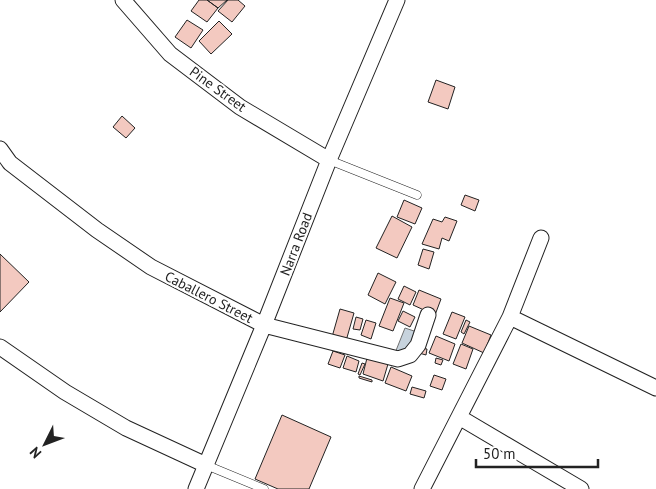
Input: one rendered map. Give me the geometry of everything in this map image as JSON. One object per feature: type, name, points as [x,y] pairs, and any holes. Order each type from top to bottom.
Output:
[{"type":"street","name":"Pine Street","points":[[124,0],[170,54],[240,106],[329,160]]},
{"type":"street","name":"Narra Road","points":[[196,489],[264,325],[329,160],[397,0]]},
{"type":"street","name":"Caballero Street","points":[[0,149],[10,163],[97,230],[151,267],[264,325],[398,359],[410,355],[418,345],[428,315]]},
{"type":"street","points":[[422,489],[510,317],[541,238]]},
{"type":"street","points":[[510,317],[656,388]]},
{"type":"street","points":[[0,347],[31,370],[126,428],[206,465]]},
{"type":"street","points":[[459,417],[580,489]]},
{"type":"lane","points":[[329,160],[417,195]]},
{"type":"lane","points":[[206,465],[264,489]]},
{"type":"shaded area","points":[[405,328],[417,332],[408,358],[395,353]]},
{"type":"building","points":[[199,0],[207,0],[218,8],[207,22],[191,11]]},
{"type":"building","points":[[207,0],[227,0],[218,8]]},
{"type":"building","points":[[228,0],[238,0],[245,6],[232,22],[218,11]]},
{"type":"building","points":[[187,20],[203,30],[191,48],[175,37]]},
{"type":"building","points":[[219,21],[232,34],[211,54],[199,41]]},
{"type":"building","points":[[436,80],[455,87],[448,109],[428,102]]},
{"type":"building","points":[[122,116],[135,128],[126,138],[113,127]]},
{"type":"building","points":[[465,195],[479,200],[475,211],[461,205]]},
{"type":"building","points":[[404,200],[422,208],[415,224],[397,217]]},
{"type":"building","points":[[392,216],[412,227],[397,258],[376,248]]},
{"type":"building","points":[[445,217],[457,221],[449,241],[442,238],[439,249],[422,244],[433,219],[442,222]]},
{"type":"building","points":[[423,249],[434,252],[429,269],[418,265]]},
{"type":"building","points":[[0,254],[29,282],[0,312]]},
{"type":"building","points":[[378,273],[396,282],[385,304],[368,295]]},
{"type":"building","points":[[404,286],[416,292],[410,305],[398,299]]},
{"type":"building","points":[[419,290],[441,299],[435,315],[413,305]]},
{"type":"building","points":[[390,298],[404,303],[393,331],[379,326]]},
{"type":"building","points":[[340,309],[354,313],[346,341],[332,337]]},
{"type":"building","points":[[403,311],[415,317],[410,327],[398,321]]},
{"type":"building","points":[[452,312],[465,317],[456,339],[443,334]]},
{"type":"building","points":[[356,317],[363,319],[360,330],[353,329]]},
{"type":"building","points":[[366,320],[376,323],[371,339],[361,335]]},
{"type":"building","points":[[466,320],[470,322],[464,334],[461,332]]},
{"type":"building","points":[[469,326],[491,335],[484,353],[462,343]]},
{"type":"building","points":[[436,336],[455,344],[449,361],[429,353]]},
{"type":"building","points":[[461,344],[473,349],[466,369],[453,364]]},
{"type":"building","points":[[420,348],[427,349],[426,355],[419,353]]},
{"type":"building","points":[[333,351],[345,355],[340,368],[328,364]]},
{"type":"building","points":[[347,356],[359,361],[356,372],[343,368]]},
{"type":"building","points":[[367,358],[388,364],[383,381],[363,374]]},
{"type":"building","points":[[436,358],[443,360],[441,365],[435,363]]},
{"type":"building","points":[[362,363],[365,364],[360,375],[358,374]]},
{"type":"building","points":[[391,367],[412,376],[406,391],[385,383]]},
{"type":"building","points":[[434,375],[446,379],[442,390],[430,386]]},
{"type":"building","points":[[359,376],[372,380],[372,382],[359,378]]},
{"type":"building","points":[[412,387],[426,391],[424,398],[410,394]]},
{"type":"building","points":[[282,415],[331,437],[309,489],[278,489],[255,479]]}]
